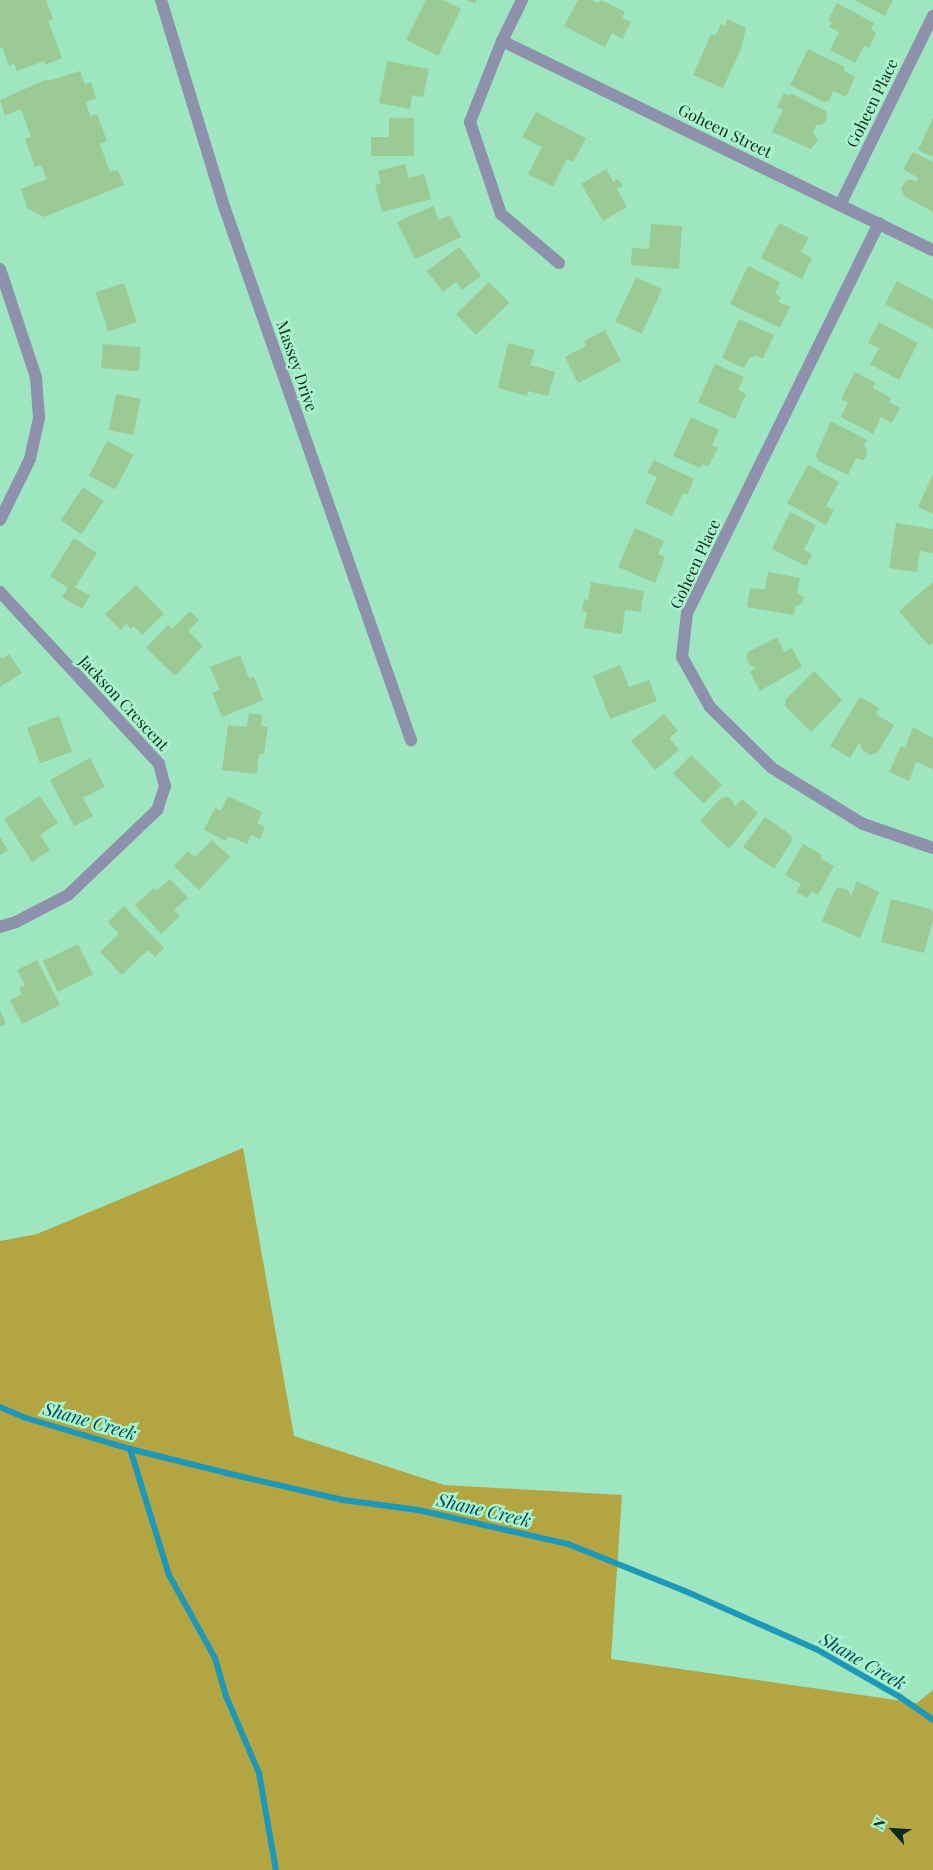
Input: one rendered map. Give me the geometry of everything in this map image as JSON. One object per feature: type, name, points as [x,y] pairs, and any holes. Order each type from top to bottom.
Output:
[{"type":"street","name":"Massey Drive","points":[[161,0],[225,209],[411,740]]},
{"type":"street","points":[[522,0],[502,41],[470,122],[501,214],[559,263]]},
{"type":"street","name":"Goheen Place","points":[[840,204],[933,16]]},
{"type":"street","name":"Goheen Street","points":[[502,41],[933,250]]},
{"type":"street","name":"Goheen Place","points":[[878,223],[687,613],[682,657],[710,707],[772,768],[862,824],[933,848]]},
{"type":"street","points":[[0,269],[4,291],[36,377],[38,418],[30,460],[0,520]]},
{"type":"street","name":"Jackson Crescent","points":[[0,592],[159,764],[165,786],[158,810],[68,895],[16,922],[0,928]]},
{"type":"shaded area","points":[[243,1148],[294,1436],[444,1485],[622,1495],[611,1659],[917,1703],[933,1690],[933,1870],[0,1870],[0,1241],[37,1234]]},
{"type":"building","points":[[0,0],[46,0],[53,19],[48,21],[62,58],[45,65],[44,61],[17,71],[14,64],[9,66],[2,47],[0,48]]},
{"type":"building","points":[[426,0],[443,0],[461,9],[438,56],[406,40]]},
{"type":"building","points":[[466,0],[477,0],[475,4]]},
{"type":"building","points":[[578,0],[592,0],[598,3],[601,0],[625,12],[622,18],[631,22],[622,39],[612,33],[605,47],[564,26]]},
{"type":"building","points":[[854,0],[893,0],[885,16]]},
{"type":"building","points":[[837,3],[874,23],[871,30],[876,33],[869,48],[864,46],[855,63],[830,50],[839,32],[829,27],[832,22],[828,20]]},
{"type":"building","points":[[727,19],[746,28],[741,49],[723,88],[693,75],[711,34],[715,36],[721,24],[725,26]]},
{"type":"building","points":[[808,49],[845,67],[844,71],[855,77],[846,97],[833,91],[830,100],[824,102],[790,85]]},
{"type":"building","points":[[387,61],[429,69],[423,97],[412,95],[410,109],[379,103]]},
{"type":"building","points":[[80,71],[85,84],[91,82],[96,98],[86,102],[90,116],[97,114],[107,141],[100,144],[110,172],[118,170],[124,185],[44,217],[27,208],[21,189],[47,179],[41,165],[35,167],[25,139],[31,137],[21,109],[5,116],[0,100],[47,79],[48,81]]},
{"type":"building","points":[[784,93],[790,96],[791,93],[826,111],[827,119],[822,125],[816,125],[813,133],[817,141],[811,149],[772,132],[783,110],[777,107]]},
{"type":"building","points":[[536,112],[586,138],[573,162],[567,159],[553,187],[528,174],[542,147],[522,137]]},
{"type":"building","points":[[389,118],[414,118],[414,156],[371,156],[371,137],[389,137]]},
{"type":"building","points":[[933,118],[933,157],[918,150]]},
{"type":"building","points":[[913,152],[933,162],[933,212],[904,196],[901,189],[905,182],[910,179],[916,182],[918,178],[903,169]]},
{"type":"building","points":[[405,164],[409,178],[424,174],[431,199],[382,212],[375,185],[381,183],[378,171]]},
{"type":"building","points":[[606,169],[613,182],[618,179],[623,186],[617,189],[627,207],[603,221],[581,184]]},
{"type":"building","points":[[433,206],[439,220],[450,215],[461,237],[415,259],[397,222]]},
{"type":"building","points":[[779,223],[809,238],[801,252],[812,258],[802,279],[761,258]]},
{"type":"building","points":[[651,224],[682,226],[679,269],[631,265],[632,248],[649,249]]},
{"type":"building","points":[[459,247],[481,276],[462,290],[456,282],[443,292],[427,271]]},
{"type":"building","points":[[748,266],[780,282],[775,294],[781,297],[778,302],[790,307],[780,328],[730,304]]},
{"type":"building","points":[[636,277],[662,289],[642,334],[615,321]]},
{"type":"building","points":[[897,281],[933,300],[933,329],[885,304]]},
{"type":"building","points":[[489,282],[509,303],[476,335],[456,314]]},
{"type":"building","points":[[124,283],[137,322],[108,331],[95,292]]},
{"type":"building","points":[[739,319],[774,335],[763,359],[754,355],[753,358],[750,357],[744,368],[722,358]]},
{"type":"building","points":[[879,322],[918,343],[899,380],[870,364],[879,348],[868,343]]},
{"type":"building","points":[[605,330],[621,361],[578,383],[565,357],[586,346],[584,341]]},
{"type":"building","points":[[508,343],[535,350],[530,365],[555,372],[548,396],[528,391],[527,396],[498,388]]},
{"type":"building","points":[[103,344],[141,347],[139,371],[101,368]]},
{"type":"building","points":[[715,364],[744,377],[738,390],[746,394],[735,419],[698,402]]},
{"type":"building","points":[[855,372],[875,382],[873,388],[891,398],[889,402],[900,408],[892,423],[881,417],[873,434],[841,417],[848,402],[841,399]]},
{"type":"building","points":[[116,394],[141,399],[133,435],[109,430]]},
{"type":"building","points":[[691,417],[719,430],[712,445],[718,448],[708,467],[702,464],[700,468],[673,456]]},
{"type":"building","points":[[831,421],[867,440],[864,445],[867,450],[866,456],[863,460],[856,458],[848,475],[818,461],[816,455]]},
{"type":"building","points":[[107,441],[133,455],[115,490],[89,475]]},
{"type":"building","points":[[654,460],[694,479],[687,495],[683,493],[672,516],[645,503],[657,477],[647,473]]},
{"type":"building","points":[[808,465],[839,482],[826,506],[834,510],[826,525],[787,503]]},
{"type":"building","points":[[933,474],[933,514],[918,507]]},
{"type":"building","points":[[83,487],[104,501],[81,534],[61,520]]},
{"type":"building","points":[[790,512],[816,525],[804,550],[812,554],[806,566],[772,549]]},
{"type":"building","points":[[896,523],[933,529],[933,553],[920,551],[917,572],[889,568]]},
{"type":"building","points":[[635,528],[664,541],[658,554],[665,557],[655,583],[618,567]]},
{"type":"building","points":[[74,538],[97,553],[75,587],[90,596],[82,609],[62,597],[68,588],[50,576]]},
{"type":"building","points":[[768,572],[800,578],[797,593],[804,597],[802,603],[795,607],[794,615],[747,607],[750,588],[765,589]]},
{"type":"building","points":[[591,582],[644,591],[641,612],[625,610],[622,634],[584,628],[587,612],[582,611],[584,599],[588,600]]},
{"type":"building","points":[[933,582],[933,643],[929,646],[899,611]]},
{"type":"building","points":[[136,585],[164,614],[142,635],[134,626],[131,629],[126,624],[121,630],[105,614]]},
{"type":"building","points":[[190,611],[199,620],[188,631],[203,646],[175,676],[146,648],[168,625],[172,629]]},
{"type":"building","points":[[777,637],[784,652],[792,648],[802,667],[760,691],[750,672],[756,668],[750,665],[746,658],[748,652]]},
{"type":"building","points":[[9,654],[22,673],[0,687],[0,656],[2,659]]},
{"type":"building","points":[[240,655],[249,678],[254,677],[263,700],[222,717],[212,693],[220,690],[210,667]]},
{"type":"building","points":[[620,665],[629,687],[649,680],[657,701],[610,719],[593,676]]},
{"type":"building","points":[[814,671],[842,700],[811,732],[785,706],[786,699]]},
{"type":"building","points":[[860,697],[879,708],[876,714],[894,725],[878,752],[870,755],[862,750],[860,742],[850,758],[830,746]]},
{"type":"building","points":[[249,713],[262,715],[261,726],[268,727],[264,754],[259,754],[257,774],[222,770],[228,725],[247,727]]},
{"type":"building","points":[[664,714],[678,731],[669,738],[679,750],[655,770],[631,741]]},
{"type":"building","points":[[59,716],[72,752],[40,763],[27,728]]},
{"type":"building","points":[[913,727],[933,738],[933,769],[916,762],[909,781],[889,772],[901,746],[905,748]]},
{"type":"building","points":[[691,755],[722,785],[704,804],[673,774]]},
{"type":"building","points":[[90,758],[105,787],[83,798],[93,816],[74,826],[50,780]]},
{"type":"building","points":[[40,796],[58,823],[40,835],[50,850],[32,862],[4,819]]},
{"type":"building","points":[[228,796],[262,812],[257,823],[265,827],[260,839],[251,835],[247,844],[228,836],[226,841],[204,830],[215,808],[221,811]]},
{"type":"building","points":[[728,797],[733,801],[734,807],[742,799],[758,813],[729,849],[700,821],[721,798]]},
{"type":"building","points":[[765,817],[791,835],[792,841],[774,869],[743,847]]},
{"type":"building","points":[[0,837],[8,850],[0,855]]},
{"type":"building","points":[[212,840],[230,857],[199,890],[174,866],[188,851],[195,857]]},
{"type":"building","points":[[803,844],[822,855],[820,858],[834,866],[818,895],[811,891],[807,898],[796,892],[801,884],[785,875]]},
{"type":"building","points":[[170,879],[188,898],[174,910],[180,916],[161,934],[135,905],[154,888],[156,891]]},
{"type":"building","points":[[857,881],[879,892],[860,938],[822,921],[835,890],[840,887],[848,890],[851,896]]},
{"type":"building","points":[[891,899],[931,909],[933,921],[924,953],[881,942]]},
{"type":"building","points":[[124,906],[164,948],[155,957],[148,950],[122,975],[100,952],[119,934],[108,922]]},
{"type":"building","points":[[78,944],[93,975],[58,992],[43,961]]},
{"type":"building","points":[[37,960],[60,1005],[22,1024],[10,1000],[22,994],[19,988],[25,985],[17,970]]},
{"type":"building","points":[[0,1010],[6,1024],[0,1027]]},
{"type":"waterway","name":"Shane Creek","points":[[0,1407],[26,1418],[130,1449],[226,1473],[343,1500],[418,1510],[568,1544],[685,1591],[816,1649],[900,1697],[933,1720]]},
{"type":"waterway","points":[[130,1449],[169,1575],[215,1658],[226,1696],[259,1773],[276,1870]]}]
